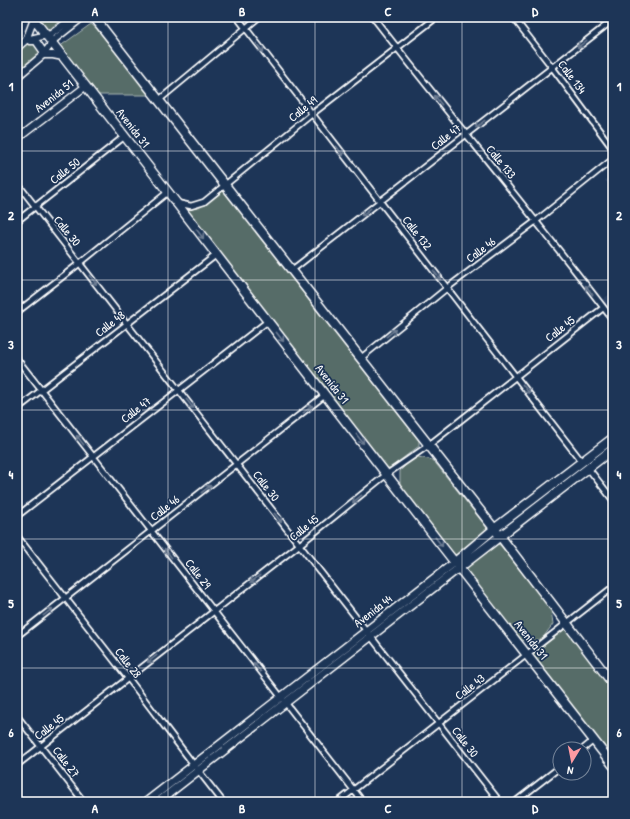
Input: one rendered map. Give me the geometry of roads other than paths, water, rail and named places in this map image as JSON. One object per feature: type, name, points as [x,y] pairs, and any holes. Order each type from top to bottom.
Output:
[{"type":"highway","points":[[94,17],[429,444],[613,684]]},
{"type":"highway","name":"Avenida 31","points":[[33,18],[613,765]]},
{"type":"highway","name":"Avenida 44","points":[[457,565],[500,536],[585,465],[613,438]]},
{"type":"highway","name":"Avenida 44","points":[[457,565],[494,529],[585,465],[613,449]]},
{"type":"main road","name":"Avenida 44","points":[[146,802],[196,768],[457,565]]},
{"type":"main road","name":"Avenida 44","points":[[158,802],[196,768]]},
{"type":"street","points":[[17,48],[26,40],[51,34],[74,17]]},
{"type":"street","points":[[17,77],[43,55],[55,39],[83,17]]},
{"type":"street","name":"Calle 132","points":[[237,17],[613,500]]},
{"type":"street","points":[[159,100],[259,17]]},
{"type":"street","name":"Calle 133","points":[[373,17],[613,320]]},
{"type":"street","name":"Calle 49","points":[[177,203],[191,206],[204,202],[312,114],[437,17]]},
{"type":"street","name":"Calle 134","points":[[513,17],[613,149]]},
{"type":"street","points":[[26,40],[33,18]]},
{"type":"street","name":"Calle 47","points":[[292,270],[613,20]]},
{"type":"street","points":[[26,40],[36,41],[43,51],[43,55]]},
{"type":"street","points":[[43,55],[63,57]]},
{"type":"street","name":"Avenida 51","points":[[17,139],[86,86]]},
{"type":"street","name":"Calle 50","points":[[17,221],[125,136]]},
{"type":"street","name":"Calle 46","points":[[361,358],[447,288],[536,221],[613,159]]},
{"type":"street","name":"Calle 30","points":[[17,183],[500,802]]},
{"type":"street","points":[[17,312],[168,192]]},
{"type":"street","name":"Calle 48","points":[[17,409],[216,255]]},
{"type":"street","name":"Calle 45","points":[[17,765],[299,545],[387,474],[429,444],[604,308]]},
{"type":"street","name":"Calle 47","points":[[17,516],[268,321]]},
{"type":"street","name":"Calle 29","points":[[17,359],[363,802]]},
{"type":"street","name":"Calle 46","points":[[17,636],[326,395]]},
{"type":"street","name":"Calle 28","points":[[17,536],[223,802]]},
{"type":"street","name":"Calle 43","points":[[338,802],[613,587]]},
{"type":"street","name":"Calle 27","points":[[17,716],[84,802]]},
{"type":"street","points":[[515,802],[552,773]]}]
